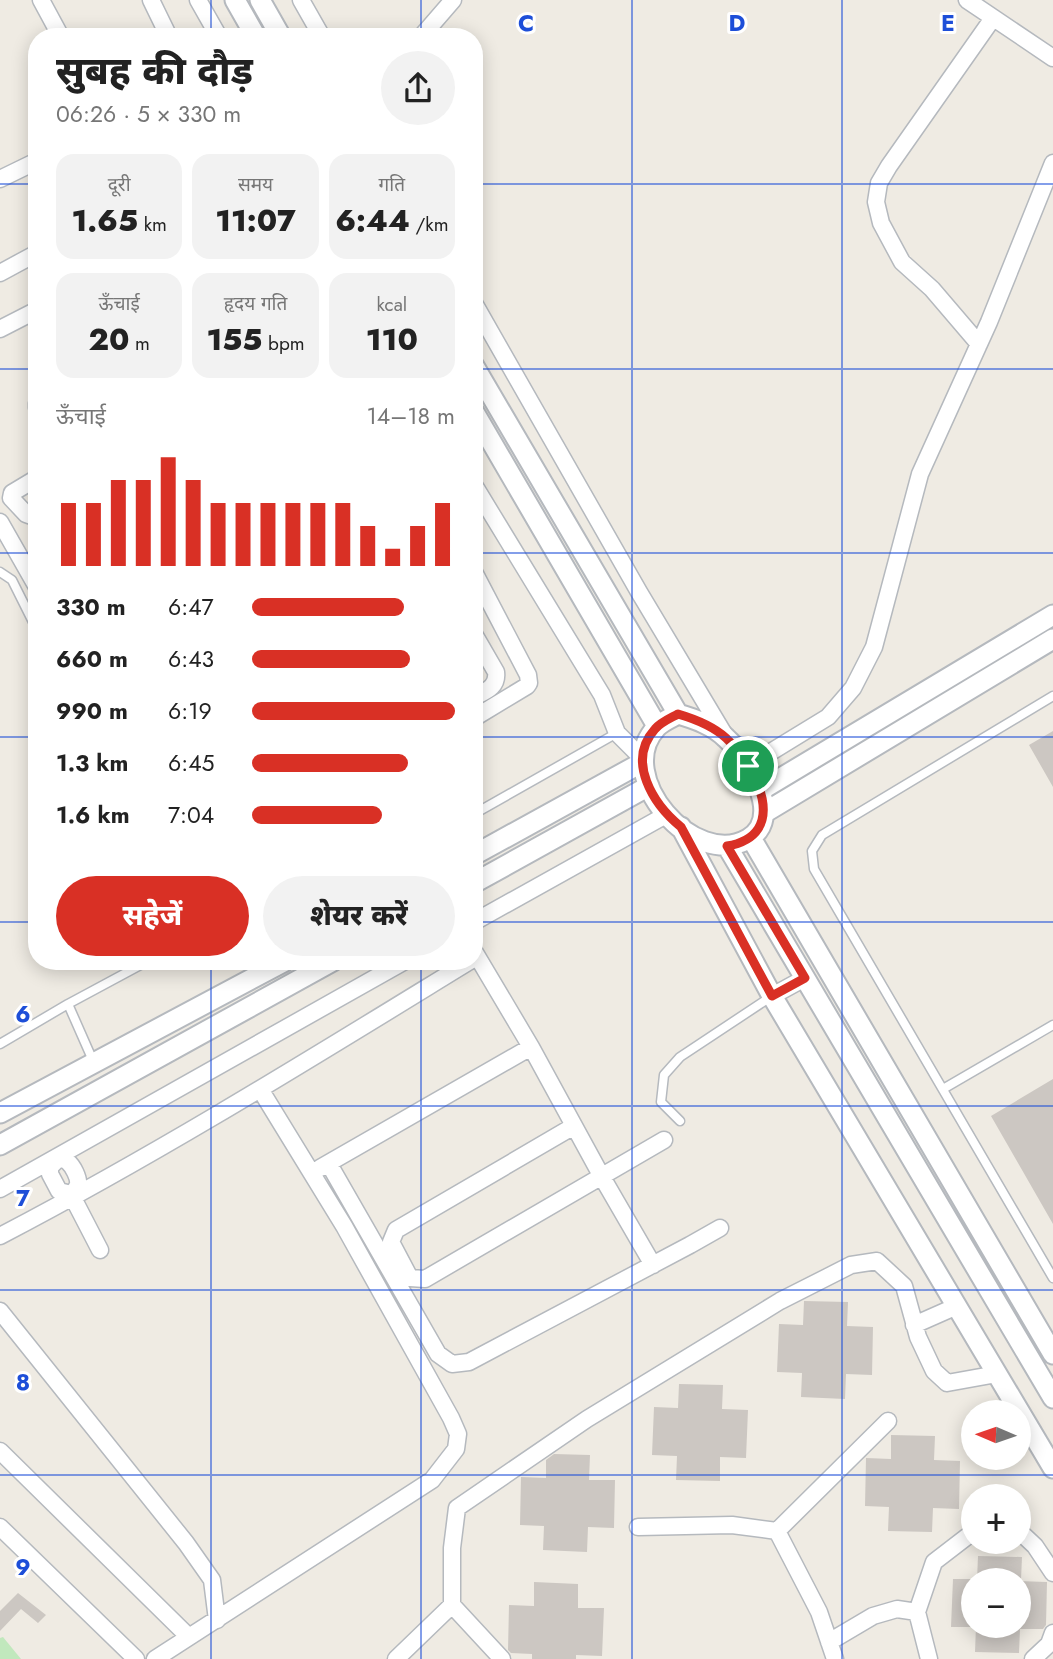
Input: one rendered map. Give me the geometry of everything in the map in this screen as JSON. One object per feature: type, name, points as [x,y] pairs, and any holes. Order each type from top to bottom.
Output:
[{"type":"street","points":[[41,0],[56,28]]},
{"type":"street","points":[[151,0],[165,28]]},
{"type":"street","points":[[198,0],[214,28]]},
{"type":"street","points":[[235,0],[251,28]]},
{"type":"street","points":[[260,0],[276,28]]},
{"type":"street","points":[[301,0],[317,28]]},
{"type":"street","points":[[429,28],[453,0]]},
{"type":"street","points":[[967,0],[1053,58]]},
{"type":"street","points":[[979,344],[932,289],[902,262],[881,223],[876,202],[879,183],[889,166],[993,18]]},
{"type":"street","points":[[748,766],[828,717],[853,688],[874,647],[920,474],[979,344],[1053,163]]},
{"type":"street","points":[[0,179],[28,165]]},
{"type":"street","points":[[0,273],[28,258]]},
{"type":"street","points":[[0,329],[28,315]]},
{"type":"street","points":[[483,319],[639,592],[724,736],[738,751],[761,790],[764,813],[761,825],[751,838],[727,846],[705,843],[674,821],[655,801],[643,769],[647,740],[657,726],[678,714]]},
{"type":"street","points":[[483,381],[678,714],[698,720],[724,736]]},
{"type":"street","points":[[483,427],[657,726]]},
{"type":"street","points":[[28,483],[12,493],[11,498],[28,515]]},
{"type":"street","points":[[483,500],[602,695],[617,733],[643,760]]},
{"type":"street","points":[[21,509],[1,523],[28,571]]},
{"type":"street","points":[[483,590],[529,679],[527,686],[483,713]]},
{"type":"street","points":[[761,790],[1053,615]]},
{"type":"street","points":[[764,813],[1053,639]]},
{"type":"street","points":[[483,650],[497,678],[495,684],[483,692]]},
{"type":"street","points":[[483,850],[643,760]]},
{"type":"street","points":[[483,878],[649,786]]},
{"type":"street","points":[[483,917],[674,821]]},
{"type":"street","points":[[674,821],[772,996],[1053,1468]]},
{"type":"street","points":[[751,838],[1053,1354]]},
{"type":"street","points":[[727,846],[1053,1398]]},
{"type":"street","points":[[0,1114],[268,970]]},
{"type":"street","points":[[0,1145],[316,970]]},
{"type":"street","points":[[0,1189],[389,970]]},
{"type":"street","points":[[0,1236],[260,1089],[451,970]]},
{"type":"street","points":[[483,970],[531,1046],[653,1265]]},
{"type":"street","points":[[772,996],[805,978]]},
{"type":"street","points":[[312,1171],[329,1164],[531,1046]]},
{"type":"street","points":[[72,1075],[82,1100]]},
{"type":"street","points":[[155,1659],[432,1480],[456,1449],[458,1434],[451,1418],[344,1226],[260,1089]]},
{"type":"street","points":[[574,1126],[396,1230],[391,1242],[410,1278],[425,1279],[664,1140]]},
{"type":"street","points":[[56,1159],[50,1167],[50,1174],[59,1192],[72,1196],[100,1250]]},
{"type":"street","points":[[329,1164],[438,1354],[452,1364],[469,1362],[720,1228]]},
{"type":"street","points":[[502,1659],[452,1605],[452,1548],[457,1508],[587,1419],[780,1301],[851,1265],[877,1261],[904,1286],[918,1337],[934,1371],[947,1383],[997,1374]]},
{"type":"street","points":[[914,1325],[957,1306]]},
{"type":"street","points":[[0,1311],[186,1543],[212,1580],[216,1619]]},
{"type":"street","points":[[777,1531],[888,1420]]},
{"type":"street","points":[[0,1451],[189,1637]]},
{"type":"street","points":[[638,1527],[732,1525],[777,1531]]},
{"type":"street","points":[[0,1527],[136,1659]]},
{"type":"street","points":[[777,1531],[819,1612],[835,1659]]},
{"type":"street","points":[[929,1659],[917,1612],[934,1562],[961,1541]]},
{"type":"street","points":[[1031,1542],[1053,1573]]},
{"type":"street","points":[[396,1659],[452,1605]]},
{"type":"street","points":[[830,1642],[873,1616],[897,1609],[917,1612]]},
{"type":"street","points":[[1033,1659],[1049,1644],[1053,1633]]},
{"type":"lane","points":[[0,572],[12,580],[28,612]]},
{"type":"lane","points":[[1053,696],[822,835],[811,851],[814,869],[1053,1278]]},
{"type":"lane","points":[[483,809],[617,733]]},
{"type":"lane","points":[[0,1044],[131,970]]},
{"type":"lane","points":[[680,1121],[661,1102],[664,1076],[680,1057],[772,996]]},
{"type":"lane","points":[[68,1004],[94,1063]]},
{"type":"lane","points":[[943,1089],[1053,1026]]},
{"type":"green space","points":[[3,1637],[21,1659],[0,1659],[0,1638]]},
{"type":"building","points":[[1053,731],[1053,787],[1029,745]]},
{"type":"building","points":[[1053,1079],[1053,1224],[991,1116]]},
{"type":"building","points":[[804,1301],[848,1302],[847,1326],[873,1327],[872,1375],[846,1374],[845,1399],[801,1397],[802,1373],[777,1372],[779,1324],[803,1325]]},
{"type":"building","points":[[679,1384],[723,1385],[722,1409],[748,1410],[746,1458],[720,1457],[720,1481],[676,1480],[677,1456],[652,1455],[654,1407],[678,1408]]},
{"type":"building","points":[[891,1435],[935,1436],[934,1460],[960,1461],[959,1509],[933,1508],[932,1532],[888,1531],[889,1507],[865,1506],[866,1458],[891,1459]]},
{"type":"building","points":[[554,1454],[590,1455],[589,1480],[615,1480],[614,1528],[588,1527],[587,1552],[543,1550],[544,1526],[520,1525],[521,1477],[546,1478],[546,1460]]},
{"type":"building","points":[[978,1556],[1022,1557],[1022,1568],[978,1568]]},
{"type":"building","points":[[953,1579],[961,1579],[961,1627],[951,1627]]},
{"type":"building","points":[[1031,1581],[1047,1582],[1046,1625],[1043,1629],[1031,1629]]},
{"type":"building","points":[[534,1582],[578,1584],[578,1608],[604,1608],[602,1656],[576,1655],[576,1659],[532,1659],[532,1654],[511,1653],[508,1650],[509,1605],[534,1606]]},
{"type":"building","points":[[18,1593],[46,1615],[38,1623],[21,1609],[0,1631],[0,1611]]},
{"type":"building","points":[[976,1638],[1020,1638],[1019,1653],[975,1652]]},
{"type":"route","points":[[678,714],[698,720],[724,736],[748,766],[761,790],[764,813],[761,825],[751,838],[727,846],[805,978],[772,996],[681,827],[666,815],[655,801],[643,769],[642,758],[647,740],[657,726],[678,714]]}]
